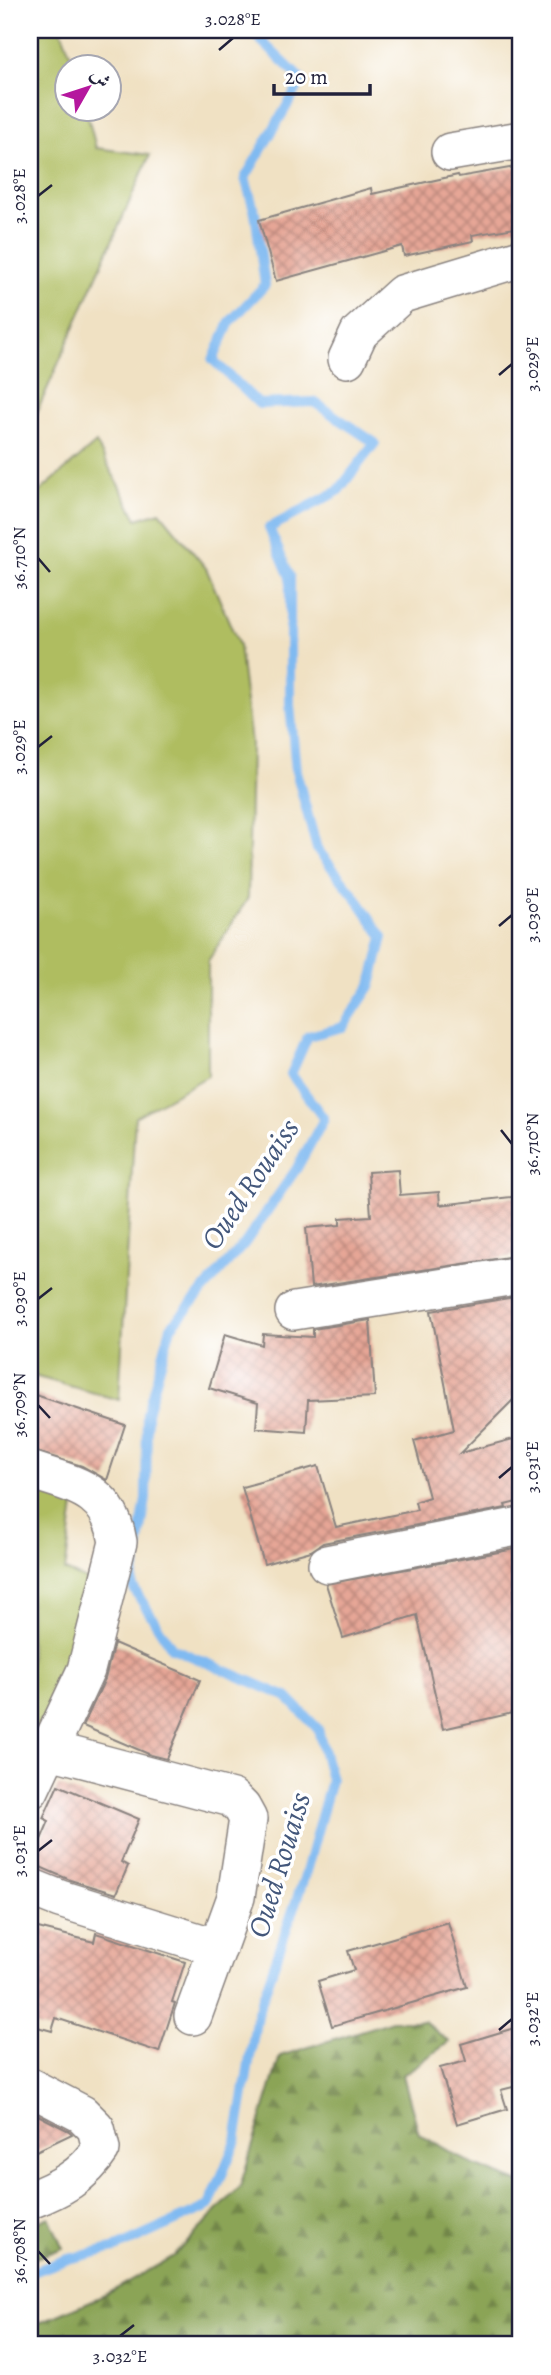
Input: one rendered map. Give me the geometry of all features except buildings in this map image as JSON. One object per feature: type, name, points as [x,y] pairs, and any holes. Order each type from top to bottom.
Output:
[{"type":"street","points":[[450,152],[521,140]]},
{"type":"street","points":[[347,359],[359,333],[402,295],[521,258]]},
{"type":"street","points":[[294,1311],[521,1275]]},
{"type":"street","points":[[30,1470],[89,1490],[104,1505],[116,1528],[118,1542],[86,1670],[30,1790]]},
{"type":"street","points":[[327,1564],[521,1526]]},
{"type":"street","points":[[50,1750],[232,1798],[248,1819],[236,1897],[193,2016]]},
{"type":"street","points":[[30,1887],[60,1899],[218,1948]]},
{"type":"street","points":[[30,2087],[82,2114],[96,2128],[101,2149],[91,2165],[58,2189],[30,2200]]},
{"type":"green space","points":[[30,30],[61,30],[70,52],[52,52],[52,122],[89,122],[96,148],[150,155],[33,421],[30,500]]},
{"type":"green space","points":[[96,443],[137,519],[160,512],[206,568],[239,645],[251,743],[248,898],[208,961],[208,1076],[135,1117],[119,1400],[30,1375],[30,500]]},
{"type":"green space","points":[[30,1486],[75,1499],[65,1571],[94,1583],[53,1709],[30,1758]]},
{"type":"green space","points":[[392,2021],[424,2021],[449,2042],[403,2075],[419,2134],[474,2165],[521,2183],[521,2345],[30,2345],[30,2327],[107,2294],[174,2256],[240,2187],[280,2056]]},
{"type":"green space","points":[[49,2217],[63,2248],[30,2260],[30,2225]]},
{"type":"waterway","name":"Oued Rouaiss","points":[[30,2273],[68,2259],[116,2248],[209,2206],[236,2141],[257,2015],[306,1872],[331,1780],[318,1729],[287,1697],[172,1648],[132,1586],[146,1499],[147,1413],[171,1327],[245,1243],[297,1168],[324,1119],[291,1074],[308,1036],[343,1027],[371,985],[383,937],[317,849],[296,771],[290,705],[290,577],[269,528],[338,491],[375,443],[314,402],[259,404],[213,360],[230,322],[265,285],[255,213],[245,178],[302,80],[250,30]]}]
